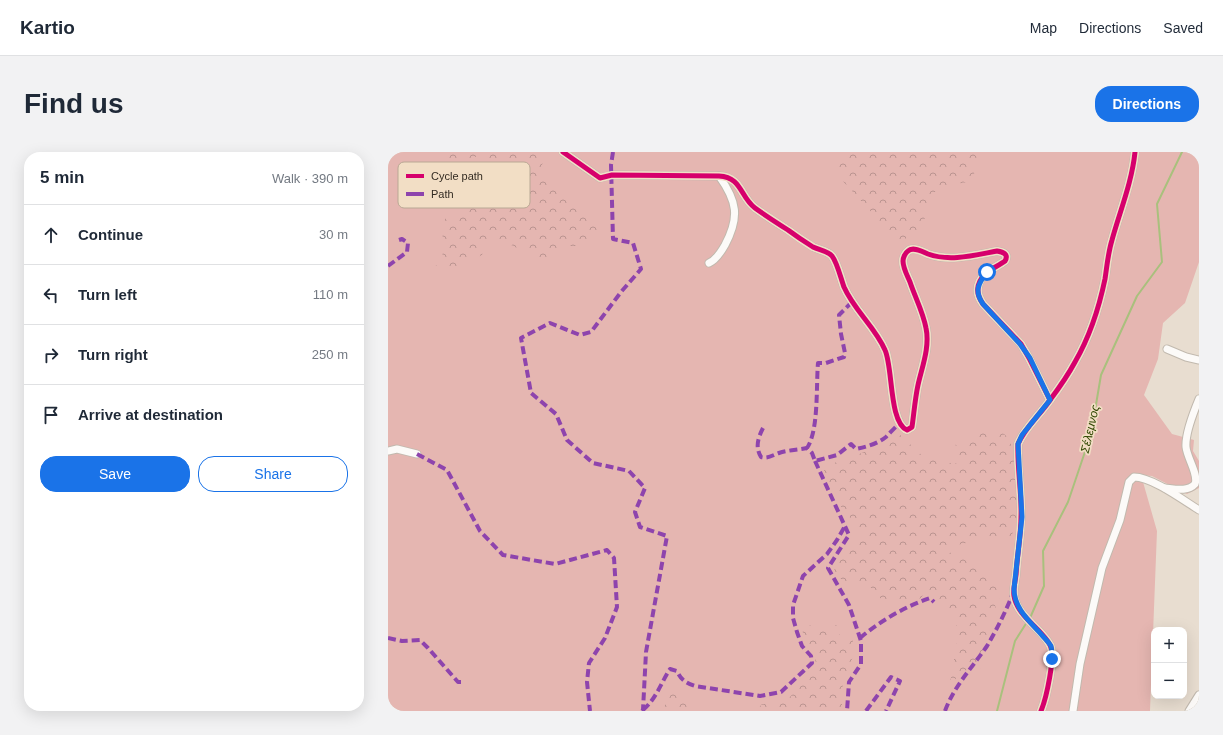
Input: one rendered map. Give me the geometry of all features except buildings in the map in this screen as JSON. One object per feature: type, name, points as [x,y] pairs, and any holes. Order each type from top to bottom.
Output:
[{"type":"street","points":[[563,152],[600,178],[612,175],[728,177],[734,181],[754,207],[814,247],[830,254],[833,257],[852,302],[871,327],[885,350],[889,362],[894,406],[900,423],[904,429],[908,430],[912,428],[918,385],[926,349],[927,335],[919,305],[904,268],[904,255],[910,249],[915,249],[933,256],[948,258],[998,251],[1003,252],[1006,254],[1006,261],[987,272],[981,280],[977,292],[983,304],[1020,344],[1030,358],[1050,400]]},
{"type":"street","points":[[1041,711],[1047,693],[1052,651],[1046,640],[1022,612],[1014,597],[1022,517],[1018,444],[1022,435],[1050,400],[1076,361],[1088,335],[1095,317],[1105,277],[1111,242],[1133,169],[1134,152]]},
{"type":"street","points":[[709,263],[715,259],[723,248],[729,237],[734,219],[734,208],[730,194],[718,176]]},
{"type":"street","points":[[1166,349],[1186,357],[1199,360]]},
{"type":"street","points":[[1164,488],[1189,488],[1192,487],[1197,481],[1198,476],[1186,445],[1191,422],[1198,404]]},
{"type":"street","points":[[388,451],[397,449],[416,454]]},
{"type":"street","points":[[1073,711],[1080,664],[1102,568],[1120,520],[1129,482],[1134,477],[1138,477],[1164,488],[1199,510]]},
{"type":"street","points":[[1189,711],[1199,695]]},
{"type":"green space","points":[[388,152],[1199,152],[1199,262],[1185,303],[1163,323],[1158,359],[1144,395],[1172,434],[1194,440],[1193,451],[1199,461],[1199,488],[1187,494],[1152,476],[1141,475],[1157,531],[1153,627],[1151,627],[1150,711],[388,711]]},
{"type":"green space","points":[[438,152],[551,152],[541,166],[558,187],[598,227],[597,238],[586,248],[561,246],[543,261],[500,239],[486,244],[482,255],[450,270],[434,268],[442,258],[444,242],[441,230],[446,217],[472,208],[530,208],[530,162],[493,162],[477,156],[467,162],[446,162]]},
{"type":"green space","points":[[837,152],[975,152],[978,168],[968,182],[948,185],[936,190],[927,209],[923,225],[900,243],[840,178]]},
{"type":"green space","points":[[980,430],[993,430],[1001,432],[1007,437],[1012,446],[1018,484],[1017,517],[1011,537],[1000,541],[990,539],[979,540],[953,546],[944,550],[959,556],[971,564],[991,573],[1000,586],[1000,595],[995,605],[997,613],[996,619],[987,624],[987,640],[983,648],[980,669],[975,671],[963,670],[947,689],[951,678],[958,635],[953,616],[934,593],[925,593],[919,600],[909,602],[907,605],[880,598],[868,585],[844,581],[837,575],[834,569],[836,561],[842,554],[855,546],[859,540],[859,531],[840,505],[824,470],[831,464],[855,456],[883,443],[893,435],[900,435],[923,456],[939,462],[963,464],[954,451],[956,444],[978,436]]},
{"type":"green space","points":[[808,625],[822,628],[837,625],[841,638],[848,639],[852,636],[855,653],[848,667],[842,689],[842,711],[756,711],[762,704],[780,704],[789,698],[816,669],[815,658],[806,645],[802,628]]},
{"type":"green space","points":[[674,687],[680,693],[690,711],[661,711]]},
{"type":"waterway","name":"Σέλεμνος","points":[[1030,618],[1044,586],[1043,551],[1068,502],[1091,434],[1101,375],[1137,296],[1162,262],[1157,204],[1182,152]]},
{"type":"waterway","name":"Σέλεμνος","points":[[997,711],[1015,641],[1027,622]]},
{"type":"marked path","points":[[613,152],[611,165],[613,239],[633,243],[641,269],[621,292],[591,332],[580,335],[550,323],[521,338],[531,393],[556,414],[567,440],[593,463],[629,471],[645,488],[635,512],[640,527],[667,536],[646,652],[642,711]]},
{"type":"marked path","points":[[388,266],[407,252],[408,243],[402,239],[399,240]]},
{"type":"marked path","points":[[852,302],[839,315],[845,353],[844,357],[826,363],[818,363],[814,430],[807,448],[812,453],[815,461],[837,455],[851,444],[856,449],[875,443],[886,437],[900,423]]},
{"type":"marked path","points":[[763,428],[758,442],[758,450],[761,457],[768,457],[782,452],[807,448]]},
{"type":"marked path","points":[[417,454],[447,470],[480,531],[503,555],[555,564],[607,550],[614,558],[617,607],[605,638],[589,663],[587,682],[590,711]]},
{"type":"marked path","points":[[815,461],[849,535],[828,568],[849,605],[861,641],[861,664],[849,682],[847,711]]},
{"type":"marked path","points":[[643,710],[655,696],[670,669],[677,671],[684,681],[695,686],[760,696],[781,692],[812,663],[811,656],[802,646],[793,618],[793,605],[803,576],[827,554],[845,526]]},
{"type":"marked path","points":[[945,711],[958,685],[991,640],[1013,593]]},
{"type":"marked path","points":[[860,638],[894,615],[921,601],[930,598],[934,602]]},
{"type":"marked path","points":[[388,638],[402,641],[420,640],[458,682],[462,682]]},
{"type":"marked path","points":[[866,711],[891,677],[900,681],[886,711]]},
{"type":"cycle path","points":[[563,152],[600,178],[612,175],[727,177],[737,184],[750,204],[755,208],[813,247],[830,254],[836,262],[848,295],[876,334],[885,350],[888,358],[894,406],[897,417],[901,425],[907,430],[912,427],[917,390],[925,357],[927,335],[923,316],[905,272],[903,260],[905,254],[913,249],[936,256],[954,258],[997,251],[1003,253],[1006,255],[1005,261],[986,273],[980,281],[978,288],[980,300],[1021,344],[1050,400]]},
{"type":"cycle path","points":[[1041,711],[1050,678],[1052,651],[1046,639],[1020,610],[1014,596],[1021,524],[1018,444],[1025,432],[1046,406],[1066,377],[1090,332],[1103,290],[1111,245],[1129,185],[1135,152]]},
{"type":"route","points":[[987,272],[978,286],[977,292],[979,298],[1009,330],[1030,358],[1050,400],[1022,435],[1018,444],[1017,453],[1022,517],[1014,597],[1029,621],[1050,646],[1052,651],[1052,659]]}]
